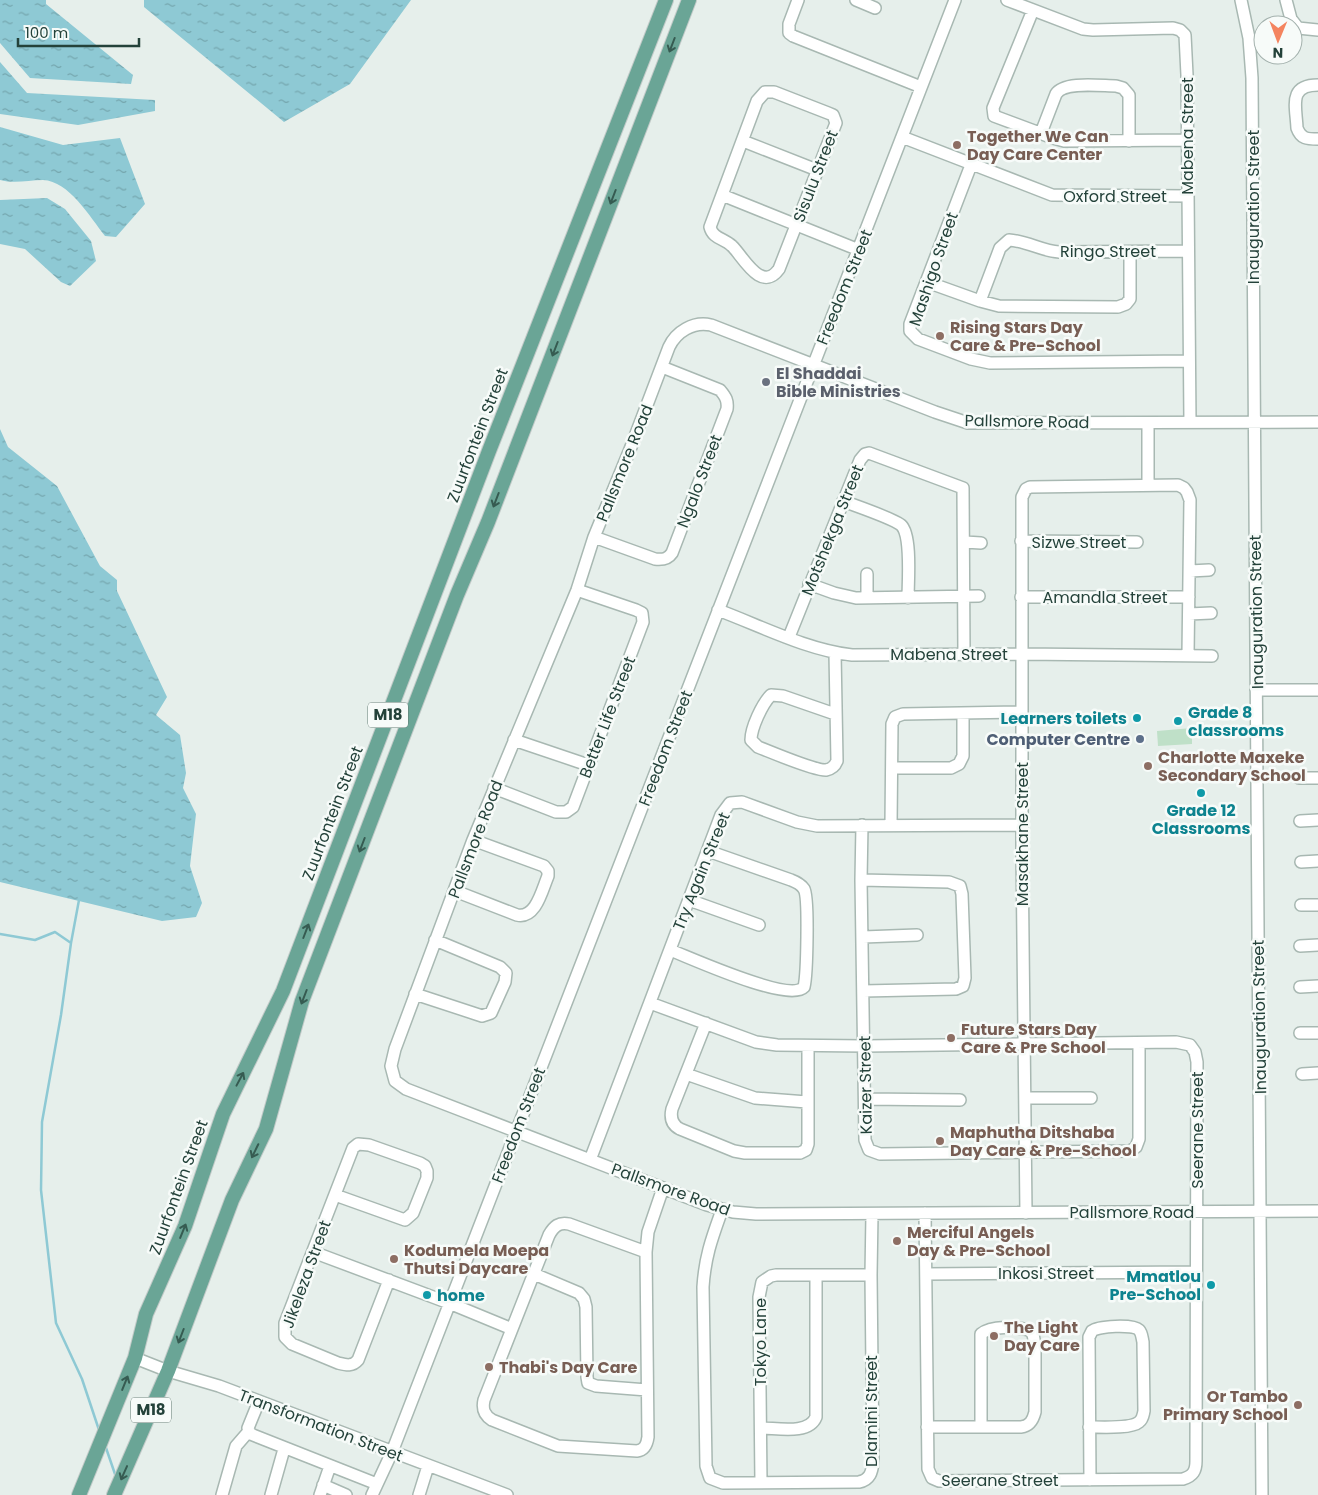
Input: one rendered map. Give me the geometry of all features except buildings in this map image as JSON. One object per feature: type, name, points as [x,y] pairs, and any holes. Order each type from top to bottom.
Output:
[{"type":"main road","name":"Zuurfontein Street","points":[[79,1495],[135,1358],[146,1314],[191,1211],[220,1123],[283,991],[489,451],[666,0]]},
{"type":"main road","name":"M18","points":[[114,1495],[168,1370],[232,1200],[269,1119],[292,1031],[306,992],[457,595],[488,522],[690,0]]},
{"type":"street","points":[[798,0],[789,24],[789,33],[793,36],[921,87]]},
{"type":"street","points":[[856,0],[875,8]]},
{"type":"street","name":"Freedom Street","points":[[375,1490],[392,1452],[448,1303],[955,0]]},
{"type":"street","name":"Mabena Street","points":[[1007,0],[1087,30],[1173,28],[1182,31],[1186,42],[1190,422]]},
{"type":"street","name":"Inauguration Street","points":[[1240,0],[1249,38],[1252,78],[1262,1495]]},
{"type":"street","points":[[1286,0],[1291,19],[1298,28],[1318,30]]},
{"type":"street","points":[[1033,10],[993,112],[997,117],[1040,133],[1069,141],[1187,140]]},
{"type":"street","points":[[1318,84],[1301,87],[1296,98],[1297,128],[1299,133],[1304,138],[1318,139]]},
{"type":"street","points":[[1040,133],[1060,88],[1069,86],[1116,86],[1123,88],[1129,95],[1129,141]]},
{"type":"street","name":"Sisulu Street","points":[[765,92],[774,92],[828,113],[835,119],[835,128],[777,272],[769,276],[757,274],[748,268],[730,244],[712,233],[710,226],[743,141],[757,102],[765,92]]},
{"type":"street","name":"Oxford Street","points":[[902,137],[971,165],[1057,196],[1188,196]]},
{"type":"street","points":[[743,141],[817,170]]},
{"type":"street","name":"Mashigo Street","points":[[971,165],[910,324],[910,331],[918,339],[971,359],[990,363],[1188,361]]},
{"type":"street","points":[[722,195],[859,250]]},
{"type":"street","name":"Ringo Street","points":[[980,301],[1000,248],[1009,240],[1050,252],[1188,250]]},
{"type":"street","points":[[927,282],[980,301],[1004,306],[1118,307],[1126,304],[1130,299],[1130,252]]},
{"type":"street","name":"Pallsmore Road","points":[[1318,422],[960,421],[711,324],[700,323],[682,331],[672,339],[594,537],[576,590],[473,840],[392,1058],[391,1072],[395,1081],[406,1089],[722,1210],[756,1214],[1318,1211]]},
{"type":"street","name":"Ngalo Street","points":[[594,537],[655,559],[664,559],[672,553],[727,409],[727,402],[726,396],[720,390],[662,367]]},
{"type":"street","points":[[1148,423],[1148,485]]},
{"type":"street","name":"Motshekga Street","points":[[789,637],[862,457],[865,454],[873,453],[963,488],[965,542],[964,654]]},
{"type":"street","name":"Masakhane Street","points":[[1026,1213],[1021,712],[1022,497],[1026,489],[1030,487],[1178,485],[1184,488],[1190,500],[1190,571]]},
{"type":"street","points":[[843,502],[896,522],[905,530],[908,598]]},
{"type":"street","name":"Sizwe Street","points":[[1021,541],[1137,542]]},
{"type":"street","points":[[965,542],[981,542]]},
{"type":"street","points":[[1188,655],[1190,571],[1209,570]]},
{"type":"street","points":[[867,574],[867,598]]},
{"type":"street","points":[[809,584],[846,596],[867,598],[979,596]]},
{"type":"street","name":"Better Life Street","points":[[494,788],[556,812],[566,812],[572,806],[639,636],[643,619],[642,613],[636,610],[576,590]]},
{"type":"street","name":"Amandla Street","points":[[1021,598],[1189,597]]},
{"type":"street","name":"Mabena Street","points":[[718,610],[807,645],[835,653],[852,655],[1212,656]]},
{"type":"street","points":[[1189,614],[1210,614]]},
{"type":"street","points":[[835,653],[837,761],[835,766],[830,769],[818,770],[758,747],[751,740],[752,732],[764,704],[771,696],[784,696],[835,714]]},
{"type":"street","points":[[1256,690],[1318,690]]},
{"type":"street","points":[[892,825],[892,724],[895,717],[903,714],[1021,712]]},
{"type":"street","points":[[892,768],[951,768],[959,764],[963,756],[963,713]]},
{"type":"street","points":[[514,740],[588,765]]},
{"type":"street","points":[[1299,778],[1318,778]]},
{"type":"street","name":"Try Again Street","points":[[590,1160],[708,850],[724,811],[730,803],[748,804],[806,825],[1022,825]]},
{"type":"street","points":[[1300,821],[1318,820]]},
{"type":"street","name":"Kaizer Street","points":[[862,825],[860,880],[866,1144],[869,1150],[875,1153],[1130,1151],[1136,1147],[1139,1138],[1140,1043]]},
{"type":"street","points":[[455,890],[517,915],[526,915],[534,908],[548,876],[548,871],[544,866],[473,840]]},
{"type":"street","points":[[670,950],[764,986],[795,991],[802,990],[804,987],[807,904],[804,888],[791,880],[708,850]]},
{"type":"street","points":[[1301,862],[1318,861]]},
{"type":"street","points":[[860,880],[949,882],[960,886],[962,894],[965,978],[962,986],[956,988],[863,992]]},
{"type":"street","points":[[689,900],[759,925]]},
{"type":"street","points":[[1301,905],[1318,905]]},
{"type":"street","points":[[862,937],[917,935]]},
{"type":"street","points":[[415,994],[477,1016],[487,1016],[494,1009],[505,982],[506,973],[500,966],[435,940]]},
{"type":"street","points":[[1300,946],[1318,946]]},
{"type":"street","points":[[1300,987],[1318,986]]},
{"type":"street","name":"Seerane Street","points":[[650,1003],[766,1044],[865,1046],[1181,1042],[1190,1045],[1195,1052],[1197,1062],[1195,1472],[1182,1479],[934,1480],[928,1472],[925,1213]]},
{"type":"street","points":[[706,1023],[672,1109],[673,1124],[680,1130],[734,1151],[746,1153],[804,1152],[808,1148],[808,1046]]},
{"type":"street","points":[[1300,1033],[1318,1033]]},
{"type":"street","points":[[1302,1074],[1318,1073]]},
{"type":"street","points":[[686,1074],[755,1098],[807,1102]]},
{"type":"street","points":[[1024,1098],[1091,1098]]},
{"type":"street","points":[[865,1099],[960,1100]]},
{"type":"street","name":"Jikeleza Street","points":[[335,1195],[404,1220],[413,1213],[427,1178],[427,1172],[425,1166],[420,1163],[369,1144],[358,1144],[351,1151],[285,1323],[285,1336],[292,1344],[338,1363],[353,1364],[358,1360],[389,1280]]},
{"type":"street","points":[[646,1252],[569,1224],[556,1225],[549,1235],[484,1400],[483,1409],[486,1416],[558,1446],[640,1450],[646,1446],[648,1438],[646,1252],[648,1232],[663,1188]]},
{"type":"street","name":"Dlamini Street","points":[[722,1210],[707,1252],[704,1281],[706,1466],[710,1478],[723,1483],[859,1482],[866,1480],[871,1475],[873,1462],[872,1214]]},
{"type":"street","points":[[313,1252],[512,1329]]},
{"type":"street","name":"Inkosi Street","points":[[926,1274],[1196,1272]]},
{"type":"street","points":[[534,1274],[574,1291],[584,1299],[586,1307],[588,1383],[596,1386],[647,1390]]},
{"type":"street","name":"Tokyo Lane","points":[[761,1482],[760,1286],[766,1279],[776,1275],[871,1275]]},
{"type":"street","points":[[761,1428],[804,1428],[811,1425],[816,1417],[816,1275]]},
{"type":"street","points":[[1089,1427],[1133,1425],[1140,1421],[1144,1411],[1143,1342],[1137,1329],[1129,1327],[1100,1327],[1094,1329],[1090,1334],[1088,1342],[1089,1427],[1090,1480]]},
{"type":"street","points":[[927,1427],[1021,1427],[1028,1425],[1033,1420],[1035,1412],[1035,1345],[1033,1334],[1029,1330],[993,1329],[982,1334],[981,1426]]},
{"type":"street","name":"Transformation Street","points":[[135,1358],[219,1386],[507,1495]]},
{"type":"street","points":[[222,1495],[236,1446],[249,1431],[249,1425],[259,1401]]},
{"type":"street","points":[[249,1431],[253,1435],[284,1449],[330,1466],[375,1490]]},
{"type":"street","points":[[271,1495],[284,1449]]},
{"type":"street","points":[[330,1466],[322,1490],[346,1495]]},
{"type":"street","points":[[419,1495],[428,1466]]},
{"type":"green space","points":[[1192,728],[1192,744],[1158,746],[1157,731]]},
{"type":"water","points":[[0,0],[46,0],[46,4],[133,75],[131,84],[30,78],[0,43]]},
{"type":"water","points":[[144,0],[411,0],[350,84],[284,122],[144,7]]},
{"type":"water","points":[[0,62],[27,93],[155,100],[155,111],[78,125],[0,114]]},
{"type":"water","points":[[0,127],[63,145],[120,138],[145,204],[116,237],[105,236],[86,210],[62,186],[43,180],[16,182],[0,180]]},
{"type":"water","points":[[47,198],[65,209],[91,241],[96,261],[70,286],[61,282],[25,249],[0,244],[0,200]]},
{"type":"water","points":[[0,429],[8,447],[57,486],[100,566],[117,580],[117,591],[167,697],[156,715],[180,735],[186,773],[183,788],[196,814],[190,866],[202,903],[196,917],[162,921],[0,882]]},
{"type":"waterway","points":[[71,943],[79,900]]},
{"type":"waterway","points":[[0,934],[35,940],[55,932],[71,943],[61,1015],[42,1122],[41,1190],[56,1323],[82,1379],[99,1430]]},
{"type":"waterway","points":[[105,1445],[116,1477]]},
{"type":"place","name":"Together We Can Day Care Center","points":[[957,145]]},
{"type":"place","name":"Rising Stars Day Care & Pre-School","points":[[940,336]]},
{"type":"place","name":"El Shaddai Bible Ministries","points":[[766,382]]},
{"type":"place","name":"Learners toilets","points":[[1137,718]]},
{"type":"place","name":"Grade 8 classrooms","points":[[1178,721]]},
{"type":"place","name":"Computer Centre","points":[[1140,739]]},
{"type":"place","name":"Charlotte Maxeke Secondary School","points":[[1148,766]]},
{"type":"place","name":"Grade 12 Classrooms","points":[[1201,793]]},
{"type":"place","name":"Future Stars Day Care & Pre School","points":[[951,1038]]},
{"type":"place","name":"Maphutha Ditshaba Day Care & Pre-School","points":[[940,1141]]},
{"type":"place","name":"Merciful Angels Day & Pre-School","points":[[897,1241]]},
{"type":"place","name":"Kodumela Moepa Thutsi Daycare","points":[[394,1259]]},
{"type":"place","name":"Mmatlou Pre-School","points":[[1211,1285]]},
{"type":"place","name":"home","points":[[427,1295]]},
{"type":"place","name":"The Light Day Care","points":[[994,1336]]},
{"type":"place","name":"Thabi's Day Care","points":[[489,1367]]},
{"type":"place","name":"Or Tambo Primary School","points":[[1298,1405]]}]
